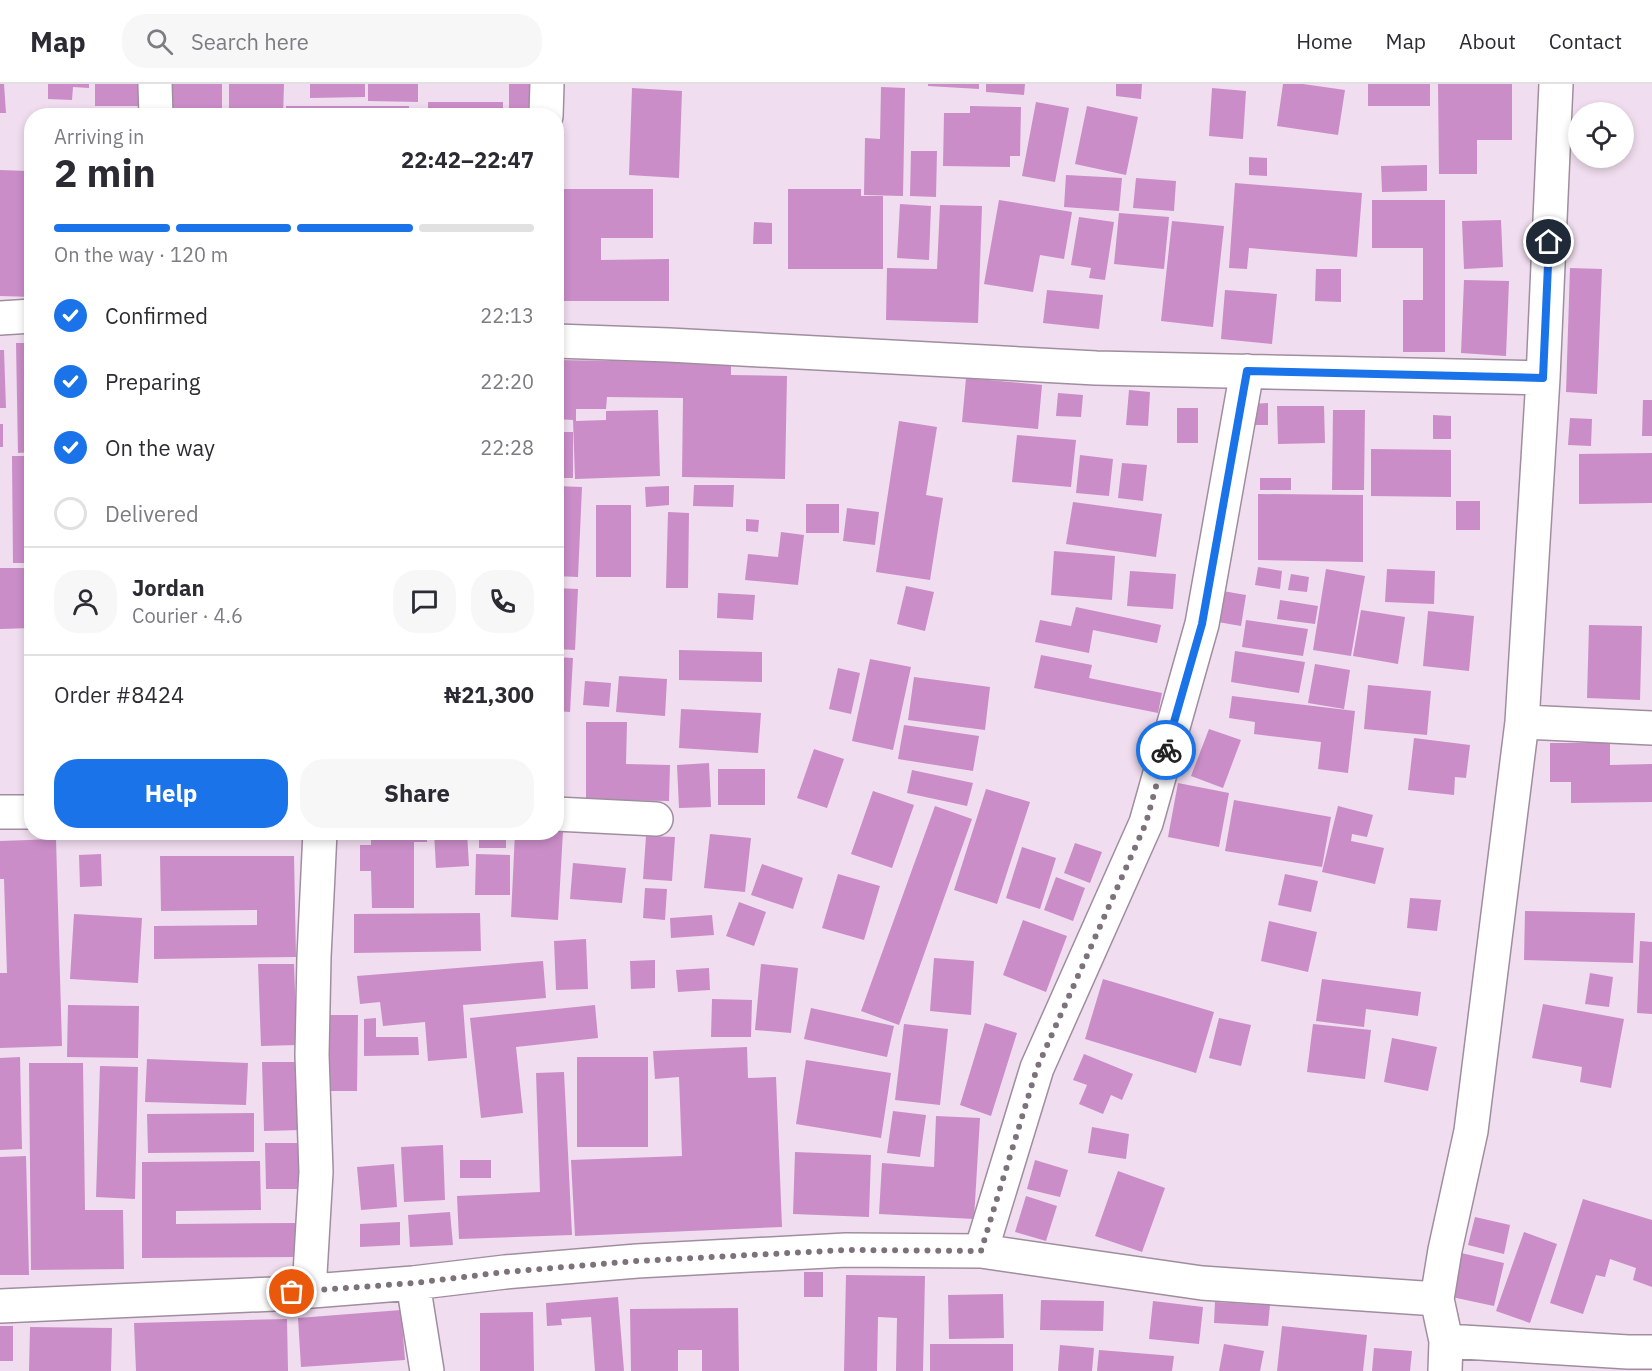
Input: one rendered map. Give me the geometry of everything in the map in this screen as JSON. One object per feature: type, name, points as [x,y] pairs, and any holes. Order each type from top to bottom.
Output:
[{"type":"street","points":[[155,84],[156,108]]},
{"type":"street","points":[[546,108],[547,84]]},
{"type":"street","points":[[1556,84],[1543,378],[1522,722],[1471,1131],[1445,1250],[1437,1299],[1445,1356],[1652,1352]]},
{"type":"street","points":[[0,318],[24,316]]},
{"type":"street","points":[[564,341],[1096,368],[1543,378]]},
{"type":"street","points":[[981,1251],[1037,1068],[1146,823],[1202,624],[1247,371]]},
{"type":"street","points":[[1522,722],[1652,728]]},
{"type":"street","points":[[0,812],[24,812]]},
{"type":"street","points":[[564,814],[656,819]]},
{"type":"street","points":[[309,1291],[316,1172],[312,1054],[320,840]]},
{"type":"street","points":[[0,1306],[309,1291],[637,1261],[846,1250],[981,1251],[1202,1283],[1437,1299]]},
{"type":"street","points":[[414,1283],[427,1371]]},
{"type":"building","points":[[0,84],[4,84],[6,113],[0,113]]},
{"type":"building","points":[[48,84],[89,84],[89,88],[73,87],[72,100],[48,99]]},
{"type":"building","points":[[95,84],[150,84],[150,106],[95,106]]},
{"type":"building","points":[[167,84],[222,84],[222,108],[167,108]]},
{"type":"building","points":[[229,84],[284,84],[283,108],[229,108]]},
{"type":"building","points":[[310,84],[365,84],[365,97],[310,98]]},
{"type":"building","points":[[368,84],[418,84],[418,102],[368,101]]},
{"type":"building","points":[[509,84],[531,84],[532,108],[509,108]]},
{"type":"building","points":[[928,84],[979,84],[979,89],[928,86]]},
{"type":"building","points":[[986,84],[1025,84],[1024,95],[986,92]]},
{"type":"building","points":[[1116,84],[1142,84],[1141,99],[1116,96]]},
{"type":"building","points":[[1283,84],[1303,84],[1345,90],[1338,135],[1277,126]]},
{"type":"building","points":[[1368,84],[1430,84],[1430,106],[1368,106]]},
{"type":"building","points":[[1438,84],[1512,84],[1512,140],[1477,140],[1477,174],[1439,174]]},
{"type":"building","points":[[881,87],[905,88],[903,196],[864,195],[865,138],[880,139]]},
{"type":"building","points":[[632,88],[682,91],[679,178],[629,175]]},
{"type":"building","points":[[1212,88],[1246,91],[1243,139],[1209,136]]},
{"type":"building","points":[[428,102],[503,102],[503,108],[428,108]]},
{"type":"building","points":[[1036,102],[1069,108],[1055,182],[1022,176]]},
{"type":"building","points":[[286,106],[409,106],[409,108],[286,108]]},
{"type":"building","points":[[970,106],[1021,107],[1020,156],[1010,156],[1010,167],[943,166],[944,113],[970,113]]},
{"type":"building","points":[[1087,106],[1138,117],[1126,175],[1075,164]]},
{"type":"building","points":[[911,151],[937,151],[936,197],[910,196]]},
{"type":"building","points":[[1249,157],[1267,158],[1267,176],[1249,175]]},
{"type":"building","points":[[1427,165],[1427,191],[1382,192],[1381,166]]},
{"type":"building","points":[[0,170],[24,171],[24,297],[0,296]]},
{"type":"building","points":[[1066,175],[1122,178],[1119,211],[1064,207]]},
{"type":"building","points":[[1136,178],[1176,181],[1174,211],[1133,208]]},
{"type":"building","points":[[1235,183],[1362,193],[1357,257],[1249,248],[1247,269],[1229,268]]},
{"type":"building","points":[[564,189],[653,189],[653,238],[601,238],[601,260],[669,259],[669,301],[564,301]]},
{"type":"building","points":[[788,189],[861,189],[861,196],[883,196],[883,269],[788,269]]},
{"type":"building","points":[[999,200],[1072,212],[1064,259],[1040,255],[1033,292],[984,284]]},
{"type":"building","points":[[1372,200],[1445,200],[1445,352],[1403,352],[1403,300],[1423,300],[1423,248],[1372,248]]},
{"type":"building","points":[[900,204],[931,206],[929,260],[897,258]]},
{"type":"building","points":[[940,205],[982,206],[978,323],[886,320],[887,268],[937,269]]},
{"type":"building","points":[[1119,213],[1169,217],[1164,269],[1114,264]]},
{"type":"building","points":[[1079,217],[1114,222],[1105,280],[1089,278],[1091,268],[1071,265]]},
{"type":"building","points":[[1501,220],[1503,267],[1464,269],[1462,221]]},
{"type":"building","points":[[1172,221],[1224,226],[1213,327],[1161,321]]},
{"type":"building","points":[[754,222],[772,223],[772,244],[753,244]]},
{"type":"building","points":[[1570,268],[1602,269],[1597,394],[1566,392]]},
{"type":"building","points":[[1316,269],[1341,269],[1341,302],[1315,301]]},
{"type":"building","points":[[1464,280],[1509,281],[1506,356],[1461,353]]},
{"type":"building","points":[[1047,290],[1103,295],[1099,329],[1043,323]]},
{"type":"building","points":[[1225,290],[1277,294],[1272,344],[1221,339]]},
{"type":"building","points":[[16,343],[24,343],[24,453],[18,453]]},
{"type":"building","points":[[0,350],[4,350],[6,408],[0,408]]},
{"type":"building","points":[[564,360],[731,363],[731,375],[787,376],[785,479],[682,477],[683,398],[607,397],[606,409],[576,409],[576,421],[606,420],[606,411],[658,410],[660,476],[575,479],[573,420],[564,419]]},
{"type":"building","points":[[966,378],[1042,385],[1038,429],[962,422]]},
{"type":"building","points":[[1129,390],[1150,392],[1148,426],[1126,425]]},
{"type":"building","points":[[1058,393],[1083,395],[1081,417],[1056,416]]},
{"type":"building","points":[[1643,400],[1652,400],[1652,436],[1642,436]]},
{"type":"building","points":[[1268,403],[1268,425],[1249,425],[1249,404]]},
{"type":"building","points":[[1277,406],[1324,406],[1325,443],[1278,444]]},
{"type":"building","points":[[1177,408],[1198,408],[1198,443],[1177,443]]},
{"type":"building","points":[[1333,410],[1365,410],[1364,490],[1332,490]]},
{"type":"building","points":[[1433,415],[1451,416],[1451,439],[1433,439]]},
{"type":"building","points":[[1570,418],[1592,419],[1591,446],[1568,445]]},
{"type":"building","points":[[899,421],[937,427],[926,495],[943,498],[930,580],[876,572]]},
{"type":"building","points":[[0,424],[3,424],[3,447],[0,447]]},
{"type":"building","points":[[564,432],[573,432],[573,478],[564,478]]},
{"type":"building","points":[[1017,435],[1076,440],[1071,487],[1012,482]]},
{"type":"building","points":[[1371,449],[1451,450],[1451,497],[1371,496]]},
{"type":"building","points":[[1652,453],[1652,503],[1579,504],[1579,454]]},
{"type":"building","points":[[1080,455],[1113,459],[1109,496],[1076,493]]},
{"type":"building","points":[[12,456],[24,456],[24,563],[13,563]]},
{"type":"building","points":[[1122,463],[1147,465],[1143,501],[1118,498]]},
{"type":"building","points":[[1260,478],[1291,478],[1291,490],[1260,490]]},
{"type":"building","points":[[694,485],[734,485],[733,507],[693,506]]},
{"type":"building","points":[[564,486],[582,487],[578,577],[564,576]]},
{"type":"building","points":[[669,486],[669,505],[646,507],[645,487]]},
{"type":"building","points":[[1258,494],[1363,495],[1363,562],[1258,560]]},
{"type":"building","points":[[1456,501],[1480,501],[1480,530],[1456,530]]},
{"type":"building","points":[[1073,502],[1162,514],[1156,557],[1066,544]]},
{"type":"building","points":[[806,504],[839,504],[839,533],[806,533]]},
{"type":"building","points":[[596,505],[631,505],[631,577],[596,577]]},
{"type":"building","points":[[847,508],[879,512],[875,545],[843,541]]},
{"type":"building","points":[[668,512],[689,513],[688,588],[666,588]]},
{"type":"building","points":[[746,519],[759,520],[758,532],[746,531]]},
{"type":"building","points":[[781,532],[804,535],[798,585],[745,580],[748,554],[778,557]]},
{"type":"building","points":[[1054,551],[1115,556],[1112,600],[1051,595]]},
{"type":"building","points":[[1258,567],[1282,571],[1280,589],[1255,585]]},
{"type":"building","points":[[0,568],[24,568],[24,628],[0,629]]},
{"type":"building","points":[[1326,569],[1365,576],[1351,656],[1313,650]]},
{"type":"building","points":[[1387,569],[1435,571],[1434,604],[1385,602]]},
{"type":"building","points":[[1130,571],[1176,574],[1173,609],[1127,606]]},
{"type":"building","points":[[1291,574],[1309,577],[1307,592],[1288,590]]},
{"type":"building","points":[[906,586],[934,592],[925,631],[897,624]]},
{"type":"building","points":[[564,588],[578,589],[575,650],[564,649]]},
{"type":"building","points":[[1217,590],[1246,595],[1241,626],[1212,621]]},
{"type":"building","points":[[718,593],[755,595],[753,620],[717,618]]},
{"type":"building","points":[[1280,600],[1318,606],[1315,624],[1277,619]]},
{"type":"building","points":[[1076,607],[1161,625],[1157,643],[1093,630],[1089,653],[1035,642],[1040,620],[1071,626]]},
{"type":"building","points":[[1361,610],[1405,617],[1398,664],[1353,656]]},
{"type":"building","points":[[1428,611],[1474,616],[1469,671],[1423,666]]},
{"type":"building","points":[[1246,620],[1308,629],[1303,656],[1242,647]]},
{"type":"building","points":[[1589,625],[1642,626],[1640,700],[1587,698]]},
{"type":"building","points":[[679,650],[762,652],[762,682],[679,680]]},
{"type":"building","points":[[1235,651],[1305,662],[1299,693],[1231,682]]},
{"type":"building","points":[[1041,655],[1092,665],[1089,678],[1162,693],[1158,713],[1034,688]]},
{"type":"building","points":[[564,657],[573,658],[570,712],[564,712]]},
{"type":"building","points":[[870,659],[911,667],[893,750],[852,741]]},
{"type":"building","points":[[1315,664],[1350,670],[1344,709],[1308,703]]},
{"type":"building","points":[[838,668],[860,673],[851,714],[829,709]]},
{"type":"building","points":[[619,676],[667,679],[665,716],[616,712]]},
{"type":"building","points":[[914,677],[990,687],[985,730],[908,720]]},
{"type":"building","points":[[585,681],[611,683],[609,707],[583,705]]},
{"type":"building","points":[[1368,685],[1431,691],[1427,735],[1364,729]]},
{"type":"building","points":[[1232,696],[1355,711],[1348,773],[1318,769],[1321,742],[1254,734],[1255,722],[1229,718]]},
{"type":"building","points":[[681,709],[761,713],[758,753],[679,748]]},
{"type":"building","points":[[586,722],[627,722],[626,764],[670,765],[669,801],[586,800]]},
{"type":"building","points":[[904,725],[979,736],[973,771],[898,759]]},
{"type":"building","points":[[1209,729],[1241,740],[1223,788],[1191,776]]},
{"type":"building","points":[[1414,738],[1470,745],[1466,778],[1455,777],[1454,795],[1408,790]]},
{"type":"building","points":[[1550,743],[1610,743],[1610,765],[1652,764],[1652,802],[1571,803],[1571,782],[1550,782]]},
{"type":"building","points":[[814,749],[844,759],[827,808],[797,798]]},
{"type":"building","points":[[709,763],[711,807],[679,808],[677,765]]},
{"type":"building","points":[[718,769],[765,769],[765,805],[718,805]]},
{"type":"building","points":[[912,770],[973,783],[967,806],[907,793]]},
{"type":"building","points":[[1178,783],[1229,793],[1219,847],[1168,837]]},
{"type":"building","points":[[986,789],[1030,802],[997,904],[954,890]]},
{"type":"building","points":[[873,791],[914,805],[892,868],[851,854]]},
{"type":"building","points":[[1234,800],[1331,817],[1322,867],[1225,851]]},
{"type":"building","points":[[935,806],[972,819],[899,1025],[861,1011]]},
{"type":"building","points":[[1338,806],[1373,815],[1367,837],[1352,834],[1351,841],[1384,848],[1375,884],[1322,872]]},
{"type":"building","points":[[710,834],[751,838],[745,892],[704,888]]},
{"type":"building","points":[[646,836],[675,837],[672,881],[643,879]]},
{"type":"building","points":[[56,840],[62,1046],[0,1048],[0,973],[7,973],[4,879],[0,879],[0,841]]},
{"type":"building","points":[[371,840],[427,840],[427,842],[414,842],[414,908],[372,908],[371,871],[360,871],[360,845],[371,845]]},
{"type":"building","points":[[434,840],[467,840],[469,866],[436,868]]},
{"type":"building","points":[[479,840],[506,840],[506,848],[479,848]]},
{"type":"building","points":[[515,840],[562,840],[558,920],[511,917]]},
{"type":"building","points":[[1075,843],[1102,852],[1090,883],[1064,873]]},
{"type":"building","points":[[1022,847],[1056,858],[1040,909],[1006,898]]},
{"type":"building","points":[[101,854],[102,886],[80,887],[79,855]]},
{"type":"building","points":[[476,854],[510,855],[510,895],[475,895]]},
{"type":"building","points":[[160,856],[294,856],[296,957],[154,959],[154,926],[257,925],[257,910],[161,911]]},
{"type":"building","points":[[573,863],[626,868],[622,903],[570,899]]},
{"type":"building","points":[[762,864],[803,878],[793,909],[751,895]]},
{"type":"building","points":[[838,874],[880,886],[864,940],[822,928]]},
{"type":"building","points":[[1285,874],[1318,881],[1311,912],[1278,905]]},
{"type":"building","points":[[1056,877],[1085,888],[1073,921],[1044,910]]},
{"type":"building","points":[[645,888],[667,889],[665,920],[643,918]]},
{"type":"building","points":[[1410,898],[1441,900],[1437,931],[1407,928]]},
{"type":"building","points":[[739,902],[766,912],[754,946],[726,936]]},
{"type":"building","points":[[1525,911],[1635,913],[1633,963],[1524,960]]},
{"type":"building","points":[[480,913],[481,951],[354,953],[354,914]]},
{"type":"building","points":[[74,914],[142,918],[138,983],[70,979]]},
{"type":"building","points":[[712,915],[714,935],[671,938],[670,918]]},
{"type":"building","points":[[1023,920],[1067,936],[1046,992],[1003,975]]},
{"type":"building","points":[[1269,921],[1317,932],[1308,972],[1261,961]]},
{"type":"building","points":[[586,939],[588,989],[556,990],[554,941]]},
{"type":"building","points":[[1640,941],[1652,942],[1652,1014],[1637,1013]]},
{"type":"building","points":[[934,958],[974,961],[971,1015],[930,1011]]},
{"type":"building","points":[[655,960],[655,988],[631,989],[630,961]]},
{"type":"building","points":[[543,961],[546,998],[463,1005],[467,1058],[428,1061],[425,1022],[383,1026],[380,1002],[360,1004],[357,976]]},
{"type":"building","points":[[258,964],[294,964],[297,1045],[261,1046]]},
{"type":"building","points":[[761,964],[798,968],[791,1033],[755,1030]]},
{"type":"building","points":[[709,968],[710,990],[678,992],[676,970]]},
{"type":"building","points":[[1590,973],[1613,977],[1609,1007],[1585,1004]]},
{"type":"building","points":[[1103,979],[1214,1012],[1196,1073],[1085,1039]]},
{"type":"building","points":[[1322,979],[1421,992],[1418,1016],[1366,1009],[1364,1027],[1316,1021]]},
{"type":"building","points":[[712,999],[752,1000],[751,1037],[711,1037]]},
{"type":"building","points":[[1543,1004],[1624,1019],[1611,1088],[1580,1082],[1582,1067],[1532,1058]]},
{"type":"building","points":[[68,1005],[139,1006],[138,1058],[67,1057]]},
{"type":"building","points":[[595,1005],[598,1038],[516,1047],[523,1113],[481,1118],[470,1018]]},
{"type":"building","points":[[811,1008],[894,1026],[887,1057],[804,1039]]},
{"type":"building","points":[[324,1015],[358,1015],[357,1091],[324,1091]]},
{"type":"building","points":[[376,1018],[376,1037],[418,1037],[419,1055],[364,1056],[364,1019]]},
{"type":"building","points":[[1219,1018],[1251,1025],[1241,1066],[1209,1058]]},
{"type":"building","points":[[985,1023],[1017,1033],[991,1116],[960,1105]]},
{"type":"building","points":[[904,1024],[948,1029],[940,1105],[895,1100]]},
{"type":"building","points":[[1313,1024],[1371,1030],[1365,1079],[1307,1072]]},
{"type":"building","points":[[1392,1038],[1437,1047],[1428,1091],[1384,1082]]},
{"type":"building","points":[[747,1047],[748,1078],[776,1077],[782,1227],[575,1236],[571,1160],[682,1156],[679,1077],[655,1079],[653,1051]]},
{"type":"building","points":[[1084,1054],[1133,1074],[1122,1100],[1111,1095],[1103,1114],[1079,1104],[1087,1085],[1073,1080]]},
{"type":"building","points":[[20,1057],[22,1149],[0,1150],[0,1058]]},
{"type":"building","points":[[577,1057],[648,1057],[648,1147],[577,1147]]},
{"type":"building","points":[[147,1059],[248,1063],[246,1105],[145,1102]]},
{"type":"building","points":[[806,1060],[891,1073],[881,1138],[796,1124]]},
{"type":"building","points":[[262,1062],[299,1062],[301,1130],[264,1131]]},
{"type":"building","points":[[29,1063],[83,1063],[85,1210],[123,1210],[124,1269],[31,1270]]},
{"type":"building","points":[[100,1066],[138,1067],[135,1199],[96,1197]]},
{"type":"building","points":[[564,1072],[572,1235],[459,1239],[457,1196],[540,1192],[536,1073]]},
{"type":"building","points":[[893,1111],[926,1115],[920,1157],[887,1153]]},
{"type":"building","points":[[254,1113],[254,1152],[148,1153],[147,1114]]},
{"type":"building","points":[[936,1116],[980,1118],[974,1219],[879,1214],[882,1163],[934,1167]]},
{"type":"building","points":[[1092,1127],[1129,1134],[1126,1159],[1088,1153]]},
{"type":"building","points":[[265,1143],[298,1143],[299,1189],[266,1189]]},
{"type":"building","points":[[443,1145],[445,1200],[404,1202],[401,1147]]},
{"type":"building","points":[[795,1152],[871,1155],[869,1217],[793,1214]]},
{"type":"building","points":[[26,1156],[29,1275],[0,1275],[0,1157]]},
{"type":"building","points":[[460,1160],[491,1160],[491,1178],[460,1178]]},
{"type":"building","points":[[1035,1160],[1068,1170],[1060,1197],[1027,1189]]},
{"type":"building","points":[[260,1161],[261,1210],[176,1211],[176,1224],[297,1223],[297,1257],[142,1258],[142,1162]]},
{"type":"building","points":[[394,1164],[397,1207],[361,1210],[357,1167]]},
{"type":"building","points":[[1118,1171],[1165,1188],[1142,1252],[1095,1236]]},
{"type":"building","points":[[1026,1196],[1057,1206],[1046,1241],[1015,1232]]},
{"type":"building","points":[[1583,1199],[1652,1220],[1652,1287],[1633,1280],[1636,1268],[1610,1259],[1605,1277],[1596,1275],[1583,1314],[1550,1303]]},
{"type":"building","points":[[450,1212],[453,1245],[410,1247],[408,1215]]},
{"type":"building","points":[[1475,1217],[1510,1225],[1504,1254],[1468,1245]]},
{"type":"building","points":[[400,1222],[400,1245],[360,1247],[360,1224]]},
{"type":"building","points":[[1524,1232],[1557,1244],[1530,1323],[1496,1311]]},
{"type":"building","points":[[1457,1252],[1504,1263],[1494,1306],[1447,1296]]},
{"type":"building","points":[[804,1272],[823,1272],[823,1297],[804,1297]]},
{"type":"building","points":[[846,1275],[925,1276],[923,1371],[896,1371],[897,1318],[878,1317],[877,1371],[844,1371]]},
{"type":"building","points":[[1003,1294],[1004,1338],[949,1339],[948,1295]]},
{"type":"building","points":[[618,1297],[624,1371],[595,1371],[591,1317],[561,1319],[562,1325],[547,1326],[546,1303]]},
{"type":"building","points":[[1041,1300],[1104,1301],[1103,1331],[1040,1330]]},
{"type":"building","points":[[1153,1301],[1203,1307],[1199,1344],[1149,1339]]},
{"type":"building","points":[[1215,1302],[1270,1305],[1268,1326],[1214,1323]]},
{"type":"building","points":[[738,1308],[739,1371],[702,1371],[702,1350],[678,1350],[678,1371],[631,1371],[630,1309]]},
{"type":"building","points":[[401,1310],[405,1360],[301,1367],[298,1318]]},
{"type":"building","points":[[533,1312],[534,1371],[480,1371],[480,1313]]},
{"type":"building","points":[[287,1319],[288,1371],[136,1371],[134,1323]]},
{"type":"building","points":[[0,1326],[13,1326],[13,1361],[0,1361]]},
{"type":"building","points":[[1282,1326],[1367,1335],[1363,1371],[1277,1371]]},
{"type":"building","points":[[30,1327],[112,1328],[111,1371],[29,1371]]},
{"type":"building","points":[[930,1344],[1013,1344],[1013,1371],[930,1371]]},
{"type":"building","points":[[1224,1344],[1264,1351],[1260,1371],[1219,1371]]},
{"type":"building","points":[[1060,1345],[1094,1348],[1092,1371],[1058,1371]]},
{"type":"building","points":[[1374,1348],[1412,1351],[1410,1371],[1372,1371]]},
{"type":"building","points":[[1099,1350],[1174,1356],[1172,1371],[1097,1371]]},
{"type":"way so far","points":[[292,1292],[414,1283],[505,1272],[637,1261],[846,1250],[981,1251],[1037,1068],[1146,823],[1166,750]]},
{"type":"route","points":[[1166,750],[1202,624],[1247,371],[1543,378],[1549,242]]}]
